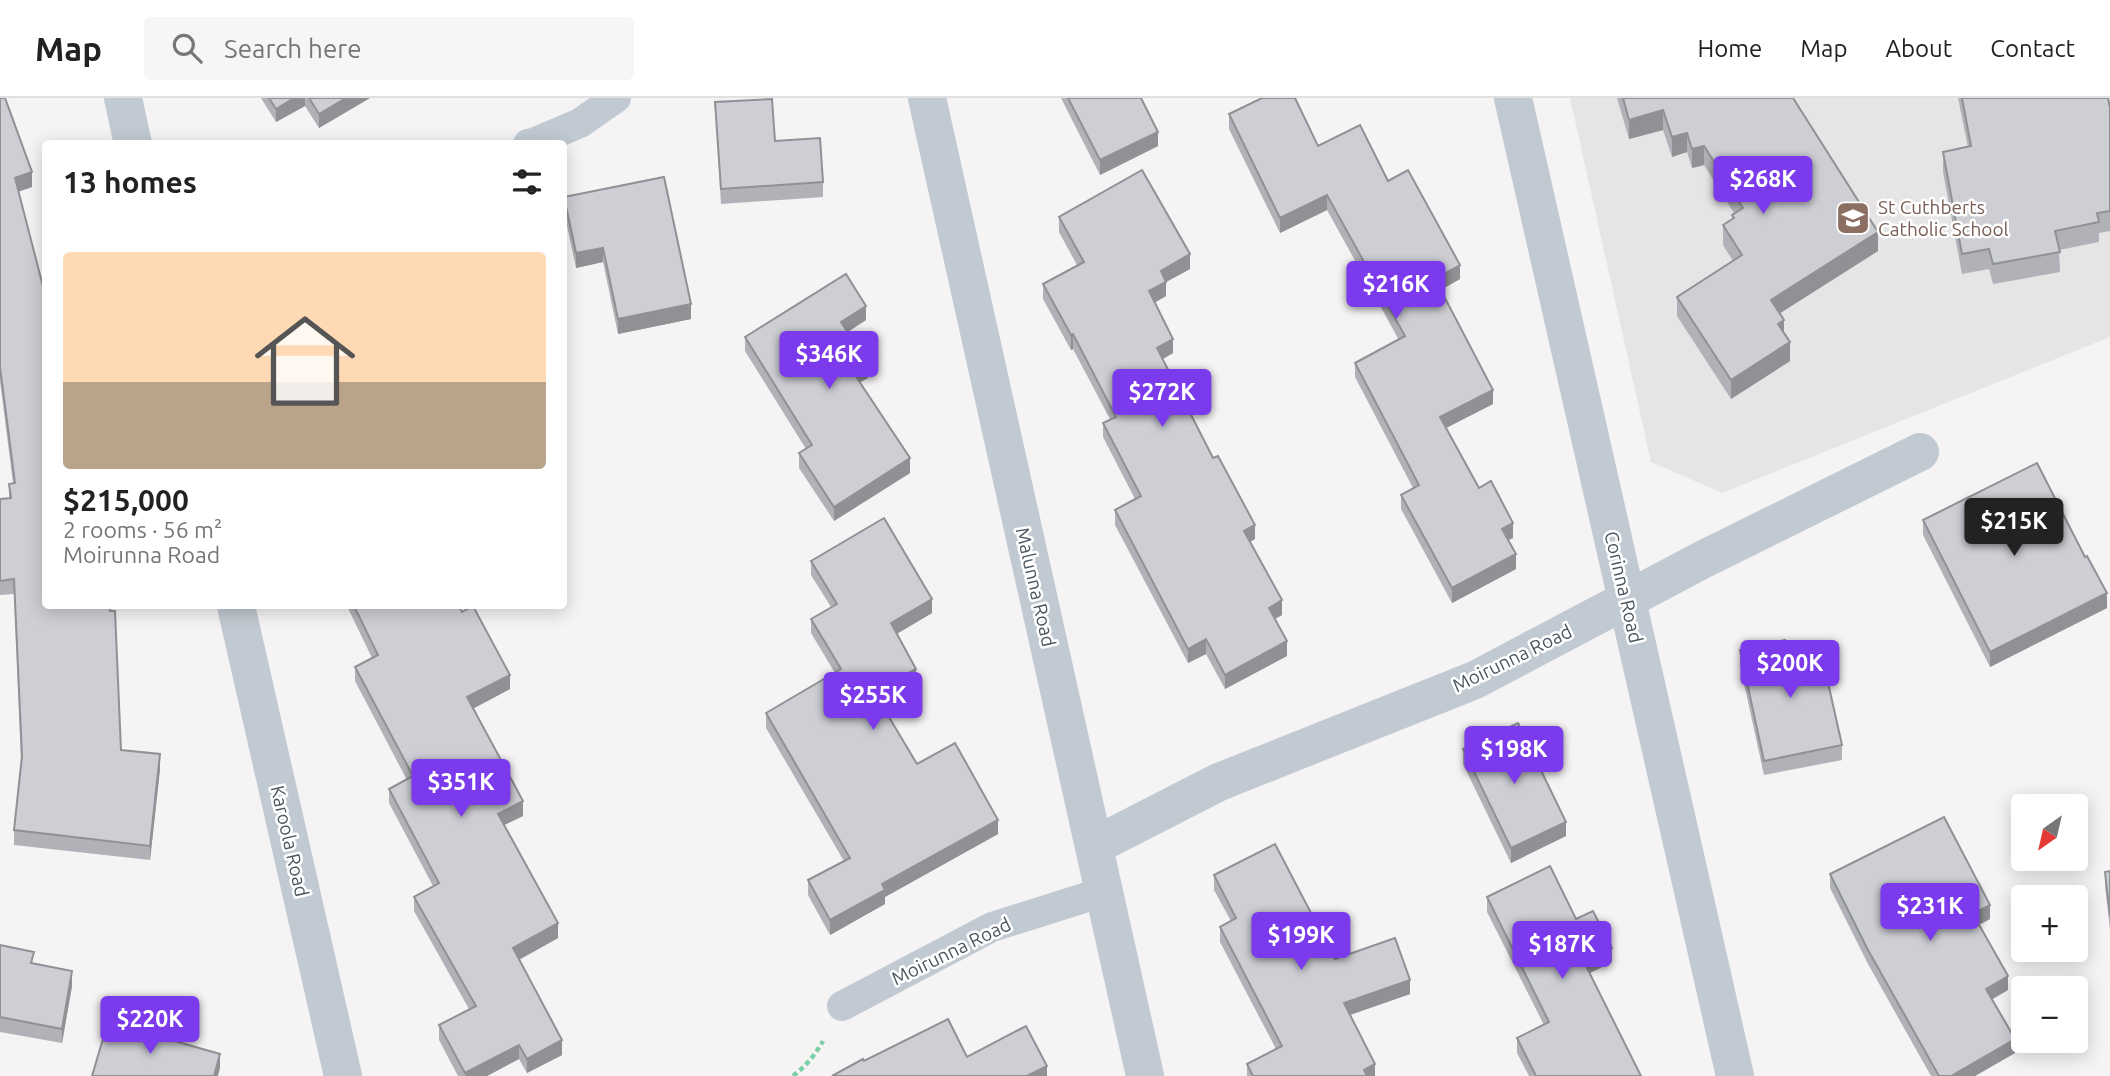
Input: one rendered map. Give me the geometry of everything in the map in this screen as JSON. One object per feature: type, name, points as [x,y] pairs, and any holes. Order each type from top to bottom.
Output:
[{"type":"street","points":[[124,98],[132,140]]},
{"type":"street","name":"Malunna Road","points":[[927,98],[1145,1076]]},
{"type":"street","name":"Corinna Road","points":[[1513,98],[1735,1076]]},
{"type":"street","name":"Moirunna Road","points":[[1094,845],[1219,782],[1475,680],[1704,559],[1920,452]]},
{"type":"street","name":"Karoola Road","points":[[237,609],[343,1076]]},
{"type":"lane","points":[[540,140],[580,123],[616,98]]},
{"type":"lane","name":"Moirunna Road","points":[[842,1006],[992,927],[1103,892]]},
{"type":"shaded area","name":"St Cuthberts Catholic School","points":[[1570,98],[2110,98],[2110,337],[1722,493],[1651,462]]},
{"type":"building","points":[[0,98],[5,98],[32,172],[15,178],[42,283],[42,609],[115,611],[121,750],[160,754],[150,846],[14,830],[22,756],[14,579],[0,581],[0,499],[11,498],[9,484],[15,483],[0,367]]},
{"type":"building","points":[[269,98],[294,98],[276,109]]},
{"type":"building","points":[[309,98],[346,98],[319,114]]},
{"type":"building","points":[[1068,98],[1141,98],[1158,132],[1100,160]]},
{"type":"building","points":[[1262,98],[1295,98],[1318,146],[1360,125],[1388,181],[1408,170],[1460,265],[1435,279],[1493,390],[1440,417],[1479,488],[1491,481],[1513,523],[1502,529],[1516,554],[1452,588],[1401,495],[1419,485],[1355,363],[1405,336],[1327,195],[1280,218],[1229,114]]},
{"type":"building","points":[[1623,98],[1793,98],[1878,232],[1771,300],[1784,320],[1778,324],[1790,342],[1731,380],[1677,297],[1742,255],[1723,225],[1743,208],[1704,146],[1692,149],[1687,133],[1672,137],[1663,110],[1629,120]]},
{"type":"building","points":[[1962,98],[2108,98],[2110,211],[2097,213],[2099,222],[2055,231],[2060,252],[1993,264],[1989,249],[1962,254],[1943,152],[1971,146]]},
{"type":"building","points":[[772,99],[775,141],[820,138],[823,182],[721,189],[715,102]]},
{"type":"building","points":[[1142,170],[1190,254],[1161,271],[1166,282],[1149,291],[1173,339],[1157,348],[1213,458],[1218,456],[1255,525],[1244,531],[1282,600],[1269,608],[1287,641],[1225,675],[1206,639],[1188,649],[1115,510],[1141,496],[1103,423],[1116,417],[1073,334],[1071,335],[1043,284],[1084,262],[1059,217]]},
{"type":"building","points":[[664,177],[691,304],[618,319],[603,248],[576,253],[567,211],[567,196]]},
{"type":"building","points":[[846,274],[866,306],[841,322],[868,363],[853,372],[910,458],[834,507],[799,453],[812,445],[745,337]]},
{"type":"building","points":[[2037,463],[2085,557],[2087,556],[2107,593],[1990,652],[1923,520]]},
{"type":"building","points":[[884,518],[932,599],[891,623],[916,669],[874,692],[917,764],[955,743],[998,820],[882,884],[885,890],[830,920],[808,880],[850,858],[766,713],[841,669],[811,619],[837,604],[811,561]]},
{"type":"building","points":[[355,609],[460,609],[462,612],[475,609],[510,675],[467,697],[523,801],[498,814],[558,923],[513,948],[562,1040],[527,1059],[519,1045],[465,1073],[439,1025],[476,1006],[414,897],[439,883],[389,789],[413,776],[355,667],[378,655]]},
{"type":"building","points":[[1785,640],[1788,654],[1820,647],[1842,745],[1764,761],[1740,650]]},
{"type":"building","points":[[1518,723],[1566,822],[1511,848],[1463,749]]},
{"type":"building","points":[[1944,817],[1990,905],[1973,914],[2008,976],[1986,989],[2011,1032],[2011,1041],[1951,1076],[1939,1076],[1868,950],[1830,874]]},
{"type":"building","points":[[1275,844],[1335,959],[1395,938],[1410,980],[1344,1003],[1375,1064],[1364,1070],[1367,1076],[1253,1076],[1247,1064],[1282,1046],[1220,927],[1236,918],[1214,875]]},
{"type":"building","points":[[1550,866],[1576,919],[1593,911],[1612,948],[1584,962],[1641,1076],[1536,1076],[1517,1038],[1549,1022],[1487,897]]},
{"type":"building","points":[[2110,871],[2110,916],[2105,872]]},
{"type":"building","points":[[0,945],[34,952],[31,963],[72,971],[62,1029],[0,1017]]},
{"type":"building","points":[[948,1019],[967,1057],[1026,1026],[1047,1066],[1027,1076],[832,1076],[863,1059],[864,1061]]},
{"type":"building","points":[[108,1022],[220,1054],[214,1076],[92,1076]]},
{"type":"place","name":"St Cuthberts Catholic School","points":[[1853,218]]}]
